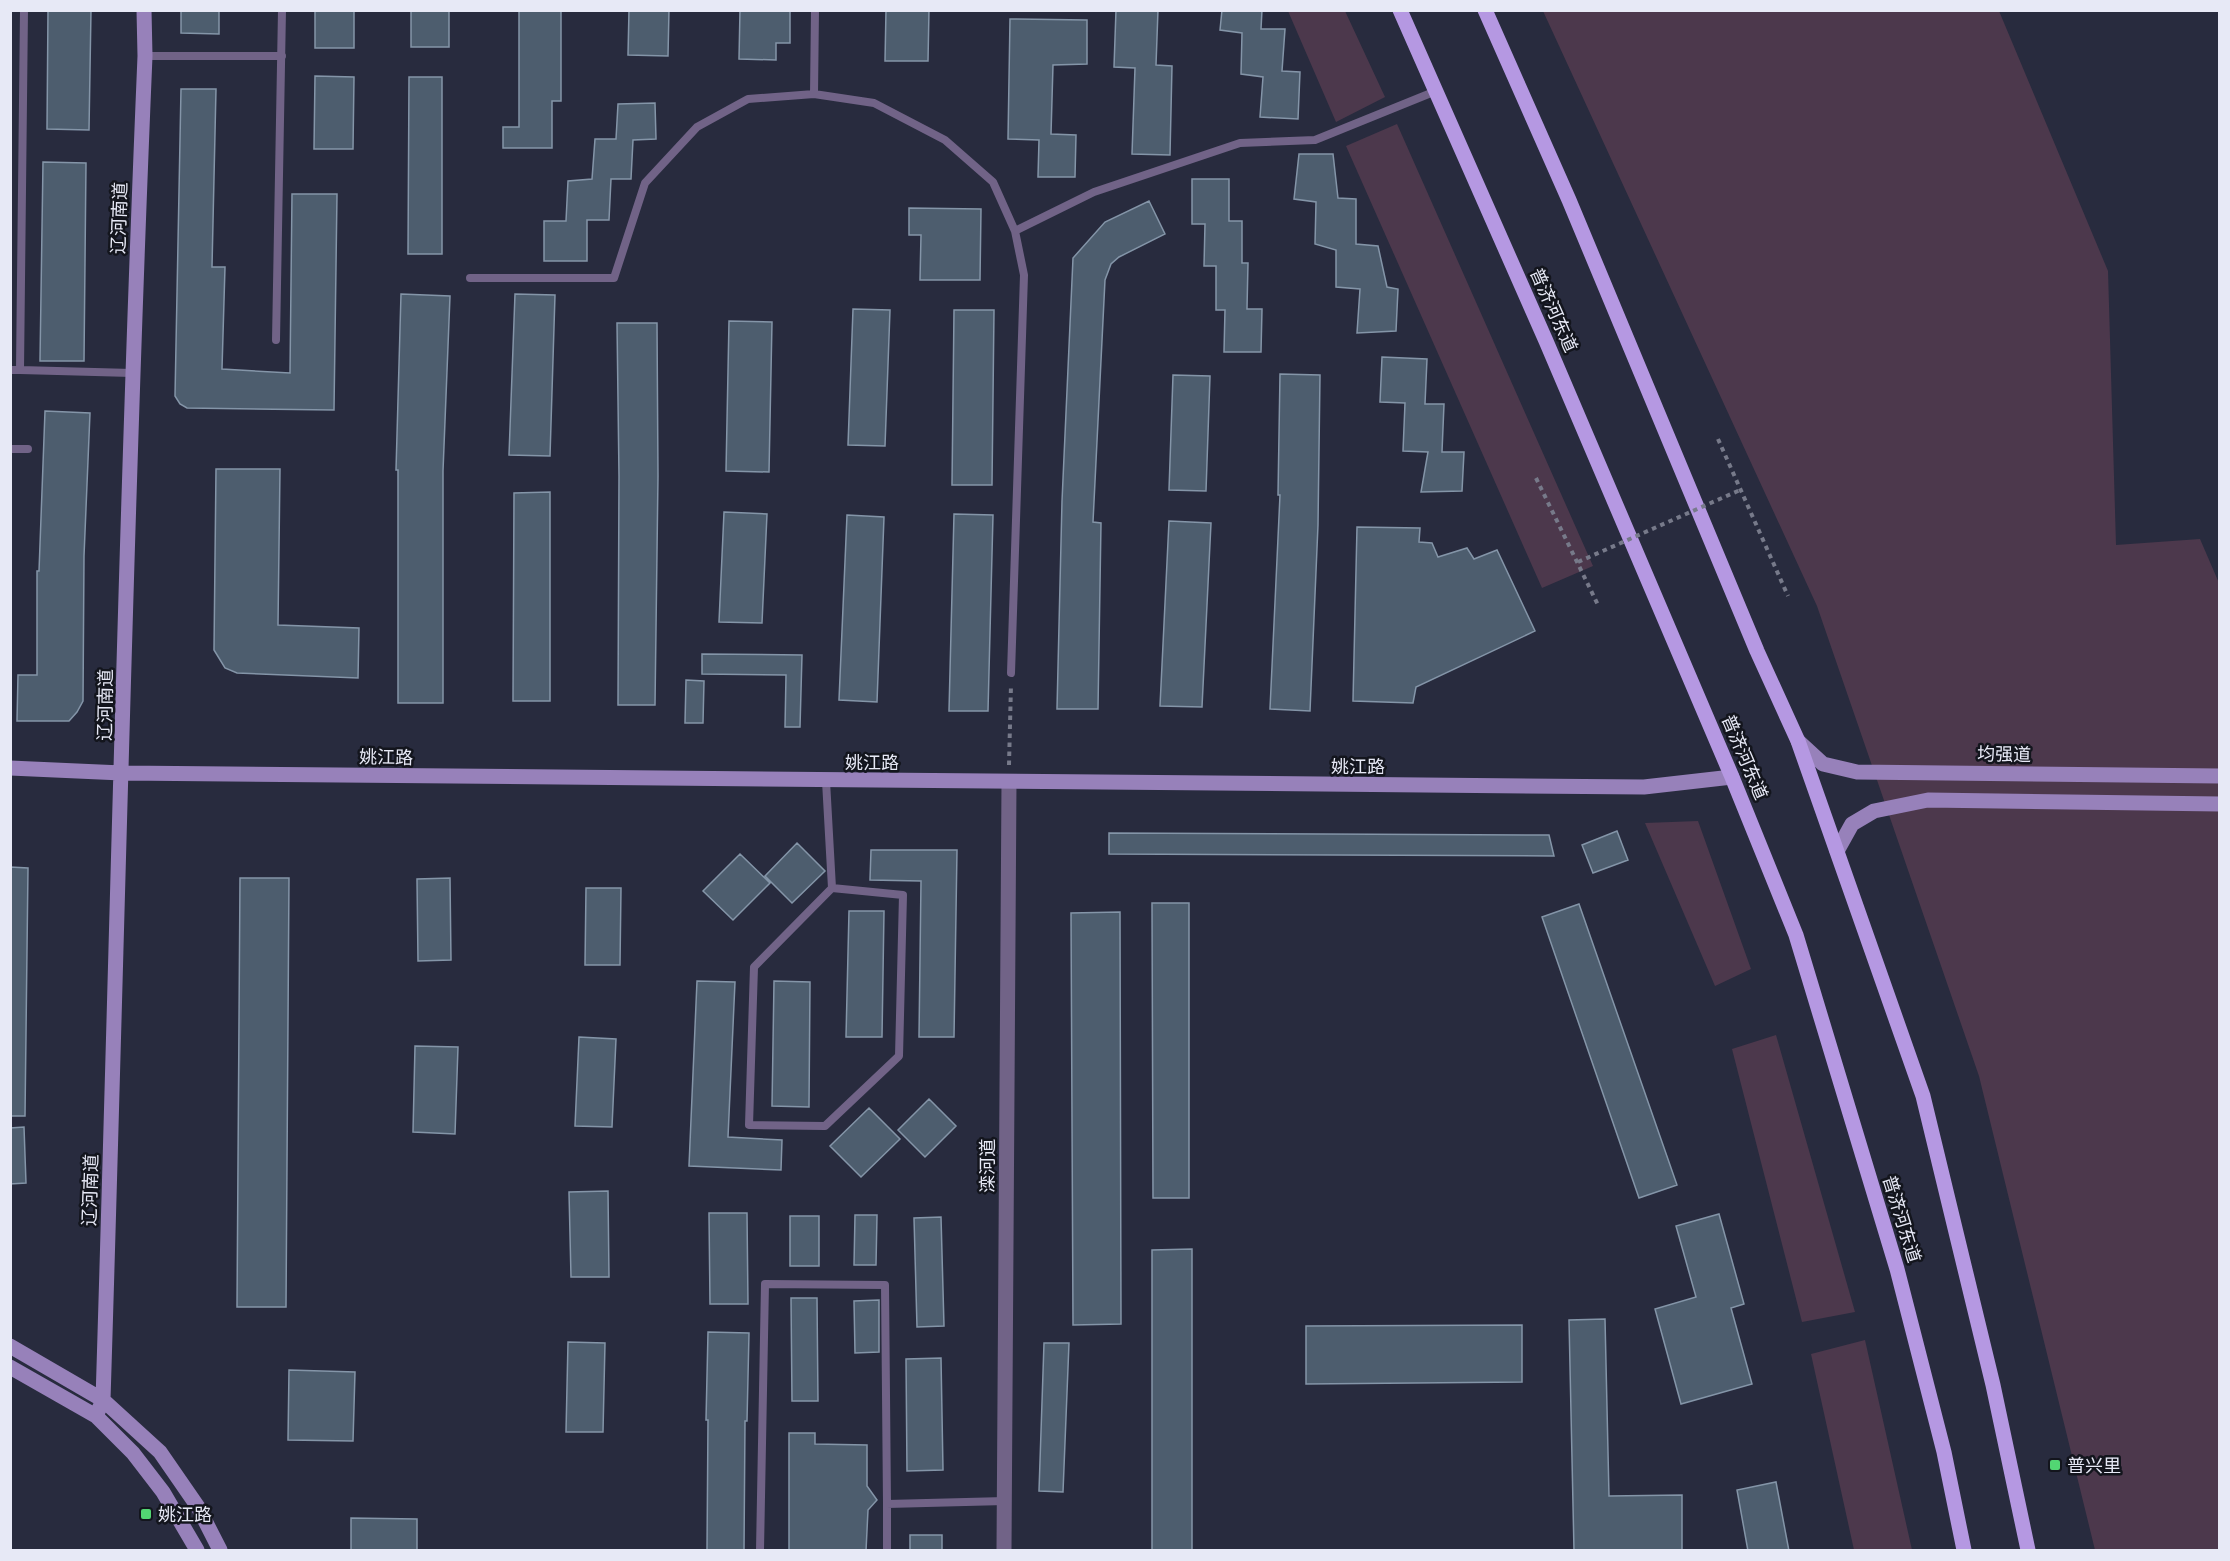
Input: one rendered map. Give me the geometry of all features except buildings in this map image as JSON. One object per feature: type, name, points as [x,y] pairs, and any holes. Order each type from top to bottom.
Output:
[{"type":"main road","name":"普济河东道","points":[[1400,10],[1546,341],[1732,777],[1796,935],[1897,1269],[1944,1452],[1964,1551]]},
{"type":"main road","points":[[1485,10],[1569,200],[1757,651],[1798,741],[1837,851],[1923,1096],[1993,1385],[2028,1551]]},
{"type":"street","name":"辽河南道","points":[[96,1416],[103,1400],[132,373],[145,56],[144,10]]},
{"type":"street","name":"均强道","points":[[1798,741],[1823,764],[1857,772],[2220,776]]},
{"type":"street","name":"姚江路","points":[[10,768],[122,774],[1644,787],[1732,777]]},
{"type":"street","name":"滦河道","points":[[1004,1551],[1009,782]]},
{"type":"street","points":[[1837,851],[1852,824],[1874,811],[1928,800],[2220,804]]},
{"type":"street","points":[[10,1346],[103,1400],[160,1452],[198,1507],[220,1551]]},
{"type":"street","points":[[10,1367],[96,1416],[133,1453],[163,1492],[197,1551]]},
{"type":"lane","points":[[24,10],[15,370],[132,373]]},
{"type":"lane","points":[[276,340],[282,10]]},
{"type":"lane","points":[[814,94],[815,10]]},
{"type":"lane","points":[[145,56],[282,56]]},
{"type":"lane","points":[[1015,231],[1094,192],[1173,165],[1240,143],[1315,140],[1436,91]]},
{"type":"lane","points":[[470,278],[614,278],[645,183],[697,127],[748,99],[814,94],[874,103],[945,140],[993,182],[1015,231],[1024,274],[1011,673]]},
{"type":"lane","points":[[10,449],[28,449]]},
{"type":"lane","points":[[826,781],[832,888],[754,967],[749,1125],[825,1126],[899,1056],[903,895],[832,888]]},
{"type":"lane","points":[[760,1551],[765,1284],[885,1285],[887,1551]]},
{"type":"lane","points":[[887,1503],[1005,1501]]},
{"type":"path","points":[[1718,439],[1788,596]]},
{"type":"path","points":[[1536,478],[1599,607]]},
{"type":"path","points":[[1578,561],[1740,490]]},
{"type":"path","points":[[1009,782],[1011,673]]},
{"type":"shaded area","points":[[1288,11],[1345,11],[1385,97],[1336,122]]},
{"type":"shaded area","points":[[1543,11],[1999,11],[2108,271],[2116,545],[2200,539],[2219,583],[2219,1550],[2095,1550],[1979,1076],[1817,606]]},
{"type":"shaded area","points":[[1397,124],[1593,566],[1542,588],[1346,146]]},
{"type":"shaded area","points":[[1698,821],[1751,969],[1715,986],[1645,823]]},
{"type":"shaded area","points":[[1776,1035],[1855,1312],[1802,1322],[1732,1049]]},
{"type":"shaded area","points":[[1865,1340],[1912,1550],[1854,1550],[1811,1354]]},
{"type":"place","name":"普兴里","points":[[2055,1465]]},
{"type":"place","name":"姚江路","points":[[146,1514]]}]
